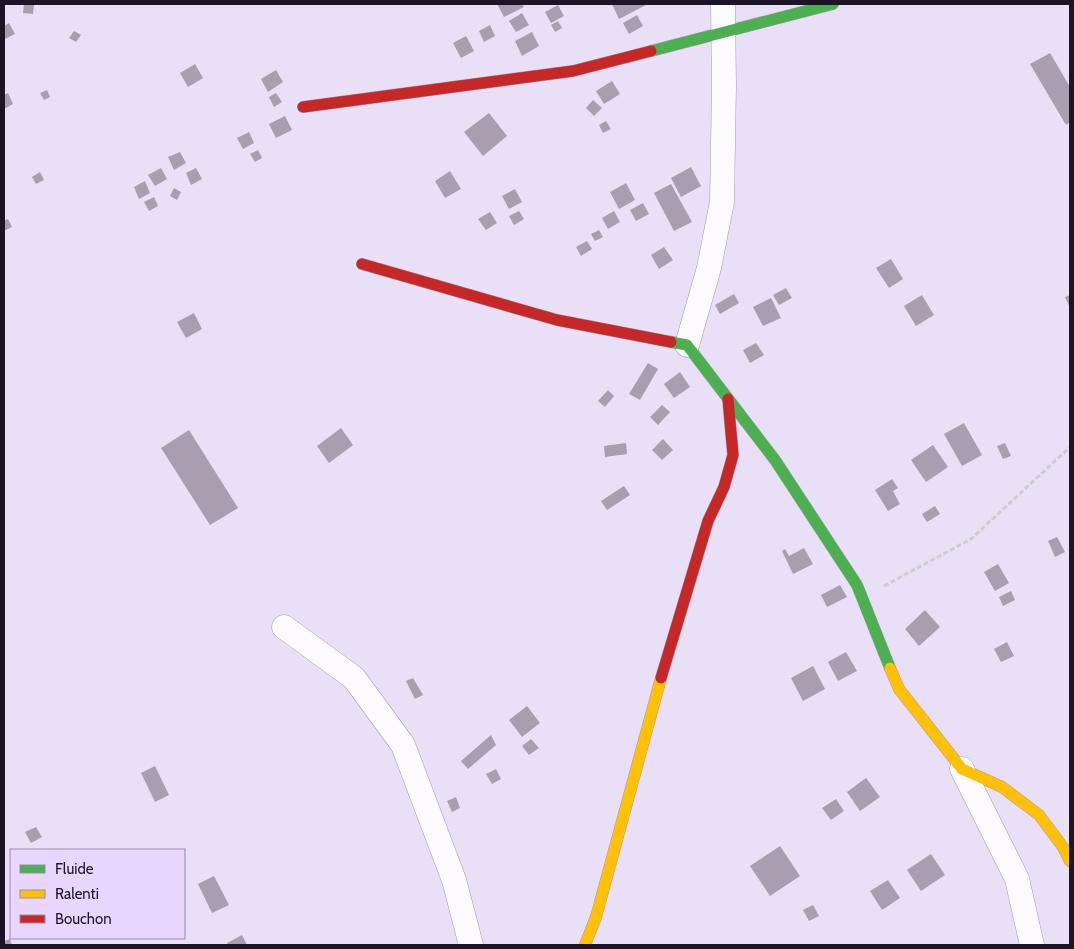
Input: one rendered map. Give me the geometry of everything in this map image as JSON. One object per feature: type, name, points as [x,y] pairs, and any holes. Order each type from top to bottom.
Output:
[{"type":"street","points":[[687,345],[709,268],[722,202],[724,86],[722,4]]},
{"type":"street","points":[[303,107],[573,71],[833,4]]},
{"type":"street","points":[[362,264],[557,320],[687,345],[775,460],[857,584],[882,651],[899,689],[962,769],[1017,879],[1032,945]]},
{"type":"street","points":[[585,945],[596,917],[650,716],[708,521],[724,487],[731,463],[733,455],[728,399]]},
{"type":"street","points":[[284,627],[354,678],[403,745],[454,880],[471,945]]},
{"type":"street","points":[[962,769],[1002,787],[1040,815],[1070,861]]},
{"type":"path","points":[[862,598],[971,539],[1070,448]]},
{"type":"building","points":[[24,4],[34,5],[33,14],[23,13]]},
{"type":"building","points":[[497,4],[522,4],[524,7],[504,17]]},
{"type":"building","points":[[612,4],[648,4],[619,19]]},
{"type":"building","points":[[558,5],[564,16],[551,23],[545,12]]},
{"type":"building","points":[[522,13],[529,25],[516,32],[509,21]]},
{"type":"building","points":[[637,15],[643,26],[629,34],[623,23]]},
{"type":"building","points":[[558,21],[562,28],[555,32],[551,25]]},
{"type":"building","points":[[9,23],[15,34],[5,39],[4,26]]},
{"type":"building","points":[[490,25],[495,36],[484,42],[479,31]]},
{"type":"building","points":[[74,31],[81,35],[76,42],[69,38]]},
{"type":"building","points":[[532,32],[539,46],[522,56],[515,41]]},
{"type":"building","points":[[466,36],[474,51],[461,58],[453,43]]},
{"type":"building","points":[[1050,53],[1070,87],[1070,122],[1066,125],[1030,64]]},
{"type":"building","points":[[195,64],[203,78],[188,87],[180,73]]},
{"type":"building","points":[[276,70],[283,82],[268,92],[261,79]]},
{"type":"building","points":[[612,81],[620,94],[604,104],[596,91]]},
{"type":"building","points":[[47,90],[50,97],[44,100],[40,93]]},
{"type":"building","points":[[8,93],[13,104],[4,109],[4,95]]},
{"type":"building","points":[[276,93],[282,102],[274,107],[269,97]]},
{"type":"building","points":[[593,100],[602,108],[594,116],[586,108]]},
{"type":"building","points":[[489,113],[507,136],[483,156],[464,132]]},
{"type":"building","points":[[285,116],[292,130],[276,138],[269,124]]},
{"type":"building","points":[[606,121],[611,129],[603,133],[599,125]]},
{"type":"building","points":[[249,132],[254,143],[243,149],[237,138]]},
{"type":"building","points":[[258,150],[262,158],[255,162],[250,154]]},
{"type":"building","points":[[180,152],[186,163],[174,170],[168,157]]},
{"type":"building","points":[[691,167],[701,186],[681,197],[671,178]]},
{"type":"building","points":[[161,168],[167,179],[155,186],[148,175]]},
{"type":"building","points":[[196,168],[202,179],[191,185],[186,173]]},
{"type":"building","points":[[450,171],[461,189],[445,198],[435,181]]},
{"type":"building","points":[[40,172],[44,180],[36,184],[32,177]]},
{"type":"building","points":[[145,181],[150,193],[139,199],[134,187]]},
{"type":"building","points":[[626,183],[635,200],[619,209],[610,192]]},
{"type":"building","points":[[671,184],[692,222],[674,231],[654,193]]},
{"type":"building","points":[[174,188],[181,192],[177,200],[170,196]]},
{"type":"building","points":[[515,189],[522,202],[509,209],[502,196]]},
{"type":"building","points":[[154,197],[158,206],[149,211],[144,202]]},
{"type":"building","points":[[643,203],[649,214],[636,221],[630,210]]},
{"type":"building","points":[[519,211],[524,219],[514,225],[509,216]]},
{"type":"building","points":[[614,211],[620,222],[608,229],[602,218]]},
{"type":"building","points":[[490,212],[497,223],[486,230],[478,219]]},
{"type":"building","points":[[8,219],[12,227],[4,231],[4,221]]},
{"type":"building","points":[[599,230],[603,237],[595,241],[591,234]]},
{"type":"building","points":[[587,241],[592,249],[581,256],[576,247]]},
{"type":"building","points":[[664,247],[673,260],[659,269],[651,255]]},
{"type":"building","points":[[891,259],[903,279],[889,288],[876,268]]},
{"type":"building","points":[[786,288],[792,298],[779,305],[773,295]]},
{"type":"building","points":[[734,294],[739,303],[720,314],[715,305]]},
{"type":"building","points":[[922,295],[934,315],[916,326],[904,306]]},
{"type":"building","points":[[1070,295],[1070,308],[1065,297]]},
{"type":"building","points":[[771,298],[781,318],[763,326],[753,307]]},
{"type":"building","points":[[194,313],[202,329],[186,338],[177,322]]},
{"type":"building","points":[[756,343],[764,355],[750,363],[743,350]]},
{"type":"building","points":[[648,363],[658,369],[640,400],[629,394]]},
{"type":"building","points":[[680,372],[690,387],[674,398],[664,384]]},
{"type":"building","points":[[608,390],[614,396],[605,407],[598,401]]},
{"type":"building","points":[[662,405],[670,412],[658,425],[650,417]]},
{"type":"building","points":[[964,423],[982,455],[962,466],[944,434]]},
{"type":"building","points":[[341,428],[353,445],[329,463],[317,446]]},
{"type":"building","points":[[189,430],[238,508],[210,525],[161,448]]},
{"type":"building","points":[[663,439],[673,450],[662,460],[652,450]]},
{"type":"building","points":[[626,443],[627,454],[605,457],[604,446]]},
{"type":"building","points":[[1005,443],[1011,456],[1003,459],[997,446]]},
{"type":"building","points":[[933,445],[948,467],[926,482],[911,460]]},
{"type":"building","points":[[892,479],[898,488],[893,491],[900,504],[888,511],[875,490]]},
{"type":"building","points":[[624,486],[630,495],[607,510],[601,501]]},
{"type":"building","points":[[935,506],[940,514],[927,522],[922,514]]},
{"type":"building","points":[[1057,537],[1065,552],[1055,557],[1048,541]]},
{"type":"building","points":[[804,548],[813,564],[793,574],[782,551],[785,549],[789,556]]},
{"type":"building","points":[[998,564],[1009,583],[995,591],[984,572]]},
{"type":"building","points":[[840,585],[847,597],[827,607],[821,595]]},
{"type":"building","points":[[1011,591],[1015,600],[1003,606],[999,597]]},
{"type":"building","points":[[925,610],[940,627],[919,646],[905,629]]},
{"type":"building","points":[[1007,642],[1014,656],[1001,662],[994,649]]},
{"type":"building","points":[[846,652],[857,671],[838,681],[828,662]]},
{"type":"building","points":[[813,666],[825,689],[803,701],[791,678]]},
{"type":"building","points":[[413,678],[423,695],[415,699],[406,681]]},
{"type":"building","points":[[527,706],[540,723],[522,737],[509,720]]},
{"type":"building","points":[[491,735],[496,745],[468,769],[461,761]]},
{"type":"building","points":[[531,739],[539,748],[529,755],[522,746]]},
{"type":"building","points":[[155,766],[169,795],[155,802],[141,773]]},
{"type":"building","points":[[496,769],[501,779],[492,784],[486,774]]},
{"type":"building","points":[[866,778],[880,797],[860,811],[847,792]]},
{"type":"building","points":[[456,797],[460,808],[452,812],[447,801]]},
{"type":"building","points":[[836,799],[844,811],[831,820],[822,808]]},
{"type":"building","points":[[36,827],[42,837],[31,843],[25,832]]},
{"type":"building","points":[[780,846],[800,876],[770,896],[750,866]]},
{"type":"building","points":[[931,854],[945,875],[921,891],[907,870]]},
{"type":"building","points":[[214,876],[229,905],[212,913],[198,884]]},
{"type":"building","points":[[888,880],[900,898],[882,910],[870,891]]},
{"type":"building","points":[[813,905],[819,916],[809,921],[803,910]]},
{"type":"building","points":[[242,935],[247,945],[228,945],[227,943]]},
{"type":"building","points":[[10,939],[12,945],[4,945],[4,941]]},
{"type":"traffic: fast","points":[[651,51],[833,4]]},
{"type":"traffic: fast","points":[[671,342],[687,345],[775,460],[857,585],[890,668]]},
{"type":"traffic: slow","points":[[890,668],[899,689],[962,769],[1002,787],[1039,815],[1063,847],[1070,861]]},
{"type":"traffic: slow","points":[[585,945],[596,917],[661,678]]},
{"type":"traffic: jam","points":[[303,107],[573,71],[651,51]]},
{"type":"traffic: jam","points":[[362,264],[557,320],[671,342]]},
{"type":"traffic: jam","points":[[661,678],[708,521],[724,487],[733,455],[728,399]]}]
